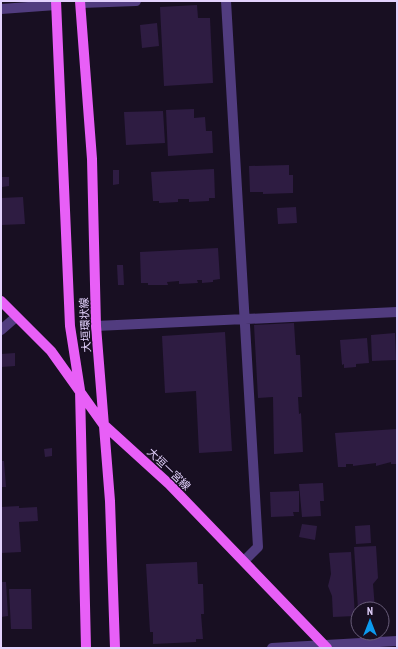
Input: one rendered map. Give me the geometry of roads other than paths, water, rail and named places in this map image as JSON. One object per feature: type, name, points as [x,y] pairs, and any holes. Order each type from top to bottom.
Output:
[{"type":"main road","name":"大垣環状線","points":[[80,2],[92,159],[96,326],[110,502],[115,648]]},
{"type":"main road","name":"大垣環状線","points":[[56,3],[70,326],[80,390],[86,648]]},
{"type":"main road","name":"大垣一宮線","points":[[1,301],[51,352],[80,390],[103,424],[169,484],[326,647]]},
{"type":"street","points":[[80,2],[136,1]]},
{"type":"street","points":[[226,1],[243,320],[258,547],[244,561]]},
{"type":"street","points":[[1,9],[56,3]]},
{"type":"street","points":[[96,326],[397,312]]},
{"type":"street","points":[[1,330],[7,327],[16,317]]},
{"type":"street","points":[[272,648],[326,647],[397,641]]}]
